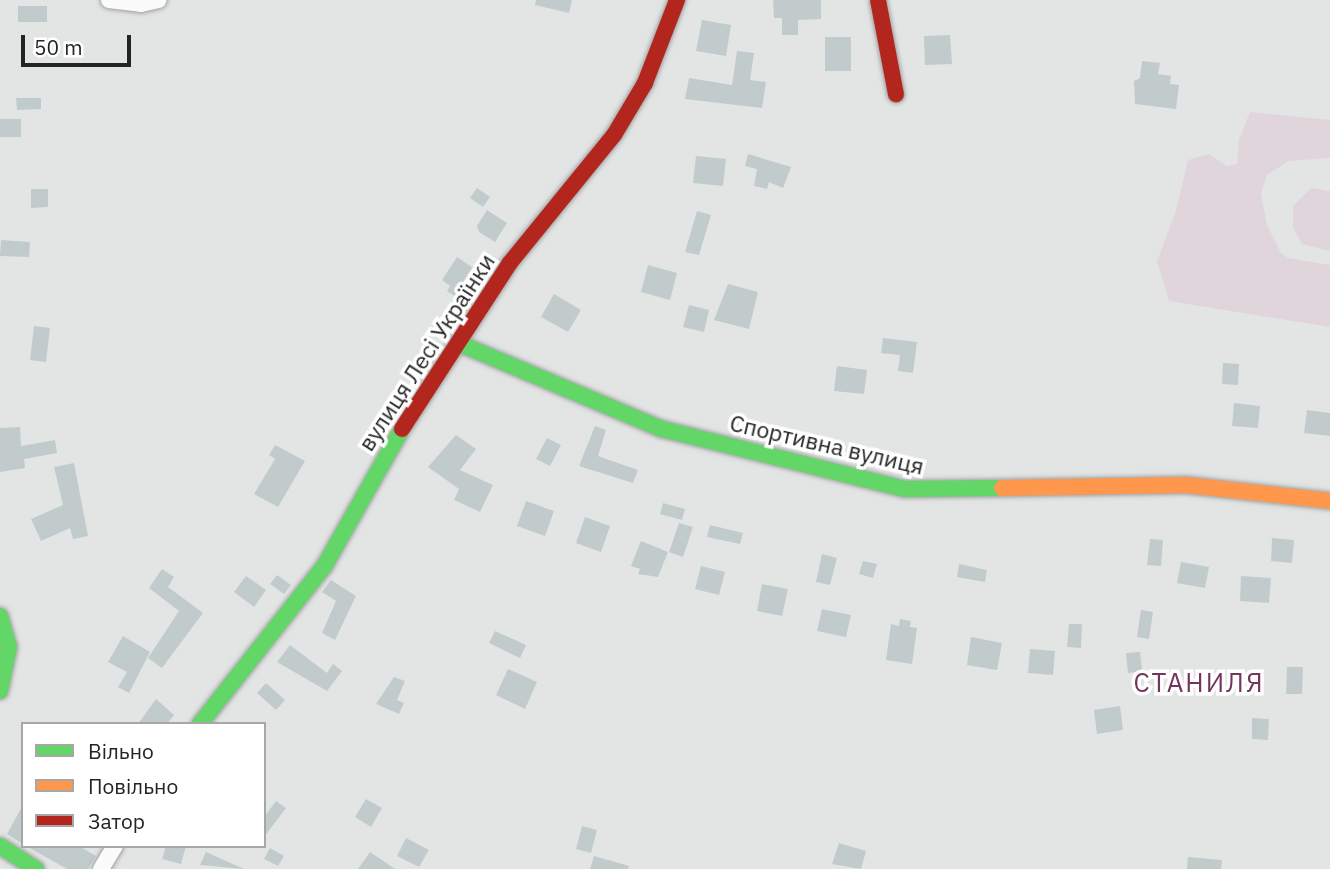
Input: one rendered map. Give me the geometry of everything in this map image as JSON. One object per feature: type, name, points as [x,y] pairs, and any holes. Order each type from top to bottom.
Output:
[{"type":"street","points":[[109,0],[141,4],[159,0]]},
{"type":"street","name":"вулиця Лесі Українки","points":[[202,722],[325,565],[380,463],[509,264],[614,135],[645,83],[677,0]]},
{"type":"street","points":[[878,0],[896,94]]},
{"type":"street","name":"Спортивна вулиця","points":[[458,343],[662,429],[905,489],[1186,485],[1330,501]]},
{"type":"street","points":[[0,616],[9,647],[0,691]]},
{"type":"street","points":[[0,846],[36,869]]},
{"type":"street","points":[[101,869],[114,848]]},
{"type":"shaded area","points":[[1250,112],[1330,120],[1330,158],[1289,161],[1267,175],[1261,193],[1267,225],[1281,253],[1288,258],[1330,265],[1330,327],[1169,301],[1157,261],[1176,211],[1188,160],[1209,154],[1227,166],[1237,164],[1239,139]]},
{"type":"shaded area","points":[[1311,188],[1330,191],[1330,251],[1302,244],[1293,228],[1293,206]]},
{"type":"building","points":[[536,0],[572,0],[569,13],[535,5]]},
{"type":"building","points":[[773,0],[821,0],[821,19],[798,20],[798,35],[782,35],[782,18],[774,18]]},
{"type":"building","points":[[18,6],[47,6],[47,22],[18,22]]},
{"type":"building","points":[[702,20],[731,25],[726,56],[696,51]]},
{"type":"building","points":[[950,35],[952,64],[925,65],[924,36]]},
{"type":"building","points":[[825,37],[851,37],[851,71],[825,71]]},
{"type":"building","points":[[737,51],[754,53],[750,80],[766,82],[762,108],[685,99],[689,78],[732,85]]},
{"type":"building","points":[[1142,61],[1160,63],[1158,74],[1171,76],[1170,84],[1179,85],[1176,109],[1135,104],[1134,81],[1140,78]]},
{"type":"building","points":[[16,98],[41,98],[41,109],[17,110]]},
{"type":"building","points":[[0,119],[21,119],[21,137],[0,137]]},
{"type":"building","points":[[748,154],[791,167],[783,188],[769,182],[767,189],[754,186],[757,169],[745,166]]},
{"type":"building","points":[[696,156],[726,159],[723,186],[693,183]]},
{"type":"building","points":[[477,188],[490,197],[483,207],[470,198]]},
{"type":"building","points":[[31,189],[48,189],[48,207],[31,208]]},
{"type":"building","points":[[487,210],[507,223],[495,242],[479,232],[477,226]]},
{"type":"building","points":[[697,211],[711,215],[699,255],[685,252]]},
{"type":"building","points":[[1,240],[30,242],[29,257],[0,256]]},
{"type":"building","points":[[457,257],[482,274],[463,302],[447,291],[450,286],[442,280]]},
{"type":"building","points":[[648,265],[677,273],[670,300],[641,292]]},
{"type":"building","points":[[728,284],[758,292],[749,329],[714,320]]},
{"type":"building","points":[[554,294],[581,310],[568,332],[541,317]]},
{"type":"building","points":[[689,305],[709,310],[704,332],[683,327]]},
{"type":"building","points":[[34,326],[50,328],[46,362],[30,360]]},
{"type":"building","points":[[883,338],[917,342],[913,373],[898,371],[900,355],[881,353]]},
{"type":"building","points":[[1223,363],[1239,364],[1238,385],[1222,384]]},
{"type":"building","points":[[837,366],[867,370],[864,394],[834,391]]},
{"type":"building","points":[[1234,403],[1260,406],[1258,428],[1232,426]]},
{"type":"building","points":[[1307,410],[1330,413],[1330,436],[1304,433]]},
{"type":"building","points":[[595,426],[606,430],[598,456],[638,470],[633,483],[579,466]]},
{"type":"building","points":[[20,427],[21,446],[55,440],[57,453],[24,459],[25,468],[0,472],[0,428]]},
{"type":"building","points":[[456,435],[476,449],[460,470],[493,485],[480,512],[454,500],[459,489],[428,467]]},
{"type":"building","points":[[547,438],[561,445],[550,466],[536,459]]},
{"type":"building","points":[[275,445],[305,461],[278,507],[254,494],[275,459],[269,455]]},
{"type":"building","points":[[74,463],[88,536],[73,539],[70,528],[41,541],[31,519],[63,505],[54,467]]},
{"type":"building","points":[[526,501],[554,511],[545,536],[517,526]]},
{"type":"building","points":[[663,503],[685,509],[682,520],[660,514]]},
{"type":"building","points":[[585,517],[610,526],[601,552],[576,543]]},
{"type":"building","points":[[679,523],[693,527],[683,557],[669,552]]},
{"type":"building","points":[[710,525],[743,533],[740,544],[707,537]]},
{"type":"building","points":[[1272,538],[1294,540],[1292,563],[1271,561]]},
{"type":"building","points":[[1150,539],[1163,540],[1161,566],[1147,565]]},
{"type":"building","points":[[641,541],[668,552],[658,577],[638,574],[640,569],[631,566]]},
{"type":"building","points":[[822,554],[837,558],[830,585],[816,582]]},
{"type":"building","points":[[863,561],[877,564],[873,578],[859,574]]},
{"type":"building","points":[[1181,562],[1209,567],[1205,588],[1177,583]]},
{"type":"building","points":[[959,564],[987,570],[985,582],[957,577]]},
{"type":"building","points":[[701,566],[725,572],[719,595],[695,589]]},
{"type":"building","points":[[162,569],[174,577],[168,587],[203,613],[162,668],[148,658],[179,611],[149,588]]},
{"type":"building","points":[[277,575],[291,585],[284,594],[270,584]]},
{"type":"building","points":[[246,576],[266,590],[254,607],[234,592]]},
{"type":"building","points":[[1241,576],[1271,578],[1269,603],[1240,601]]},
{"type":"building","points":[[331,580],[356,596],[335,640],[322,633],[336,601],[322,592]]},
{"type":"building","points":[[762,584],[788,589],[782,616],[757,611]]},
{"type":"building","points":[[822,609],[851,615],[846,637],[817,631]]},
{"type":"building","points":[[1141,610],[1153,612],[1149,639],[1137,637]]},
{"type":"building","points":[[900,619],[911,621],[910,627],[917,628],[912,664],[886,660],[891,624],[899,626]]},
{"type":"building","points":[[1069,624],[1082,624],[1081,648],[1067,647]]},
{"type":"building","points":[[495,631],[526,645],[520,658],[489,643]]},
{"type":"building","points":[[123,636],[150,652],[129,693],[118,687],[127,672],[108,662]]},
{"type":"building","points":[[971,637],[1002,643],[997,670],[967,665]]},
{"type":"building","points":[[290,645],[327,673],[333,664],[342,671],[327,691],[277,662]]},
{"type":"building","points":[[1030,649],[1055,651],[1053,675],[1028,673]]},
{"type":"building","points":[[1140,652],[1142,671],[1128,673],[1126,653]]},
{"type":"building","points":[[1287,667],[1303,667],[1302,694],[1286,694]]},
{"type":"building","points":[[508,669],[537,682],[525,709],[496,695]]},
{"type":"building","points":[[394,677],[405,681],[397,700],[404,703],[399,714],[376,704]]},
{"type":"building","points":[[266,683],[285,700],[276,710],[257,693]]},
{"type":"building","points":[[156,699],[174,715],[169,722],[139,722]]},
{"type":"building","points":[[1120,706],[1123,730],[1097,734],[1094,710]]},
{"type":"building","points":[[1252,718],[1269,719],[1268,740],[1252,739]]},
{"type":"building","points":[[366,799],[382,808],[371,827],[355,817]]},
{"type":"building","points":[[276,801],[286,808],[266,834],[266,814]]},
{"type":"building","points":[[21,809],[21,843],[7,834]]},
{"type":"building","points":[[582,826],[597,830],[591,853],[576,849]]},
{"type":"building","points":[[406,838],[429,850],[419,867],[397,856]]},
{"type":"building","points":[[839,843],[866,851],[861,869],[832,864]]},
{"type":"building","points":[[30,848],[82,848],[96,856],[88,869],[67,869]]},
{"type":"building","points":[[165,848],[185,848],[181,864],[162,859]]},
{"type":"building","points":[[270,848],[284,856],[278,866],[264,859]]},
{"type":"building","points":[[206,852],[244,869],[200,865]]},
{"type":"building","points":[[370,852],[395,869],[358,869]]},
{"type":"building","points":[[594,856],[629,866],[628,869],[590,869]]},
{"type":"building","points":[[1188,857],[1222,860],[1221,869],[1187,869]]},
{"type":"traffic: fast","points":[[458,343],[662,429],[905,489],[1002,488]]},
{"type":"traffic: fast","points":[[202,722],[325,565],[402,429]]},
{"type":"traffic: fast","points":[[0,616],[9,647],[0,691]]},
{"type":"traffic: fast","points":[[0,846],[36,869]]},
{"type":"traffic: slow","points":[[1002,488],[1186,485],[1330,501]]},
{"type":"traffic: jam","points":[[402,429],[509,264],[614,135],[645,83],[677,0]]},
{"type":"traffic: jam","points":[[878,0],[896,94]]},
{"type":"district","name":"СТАНИЛЯ","points":[[1199,683]]}]
